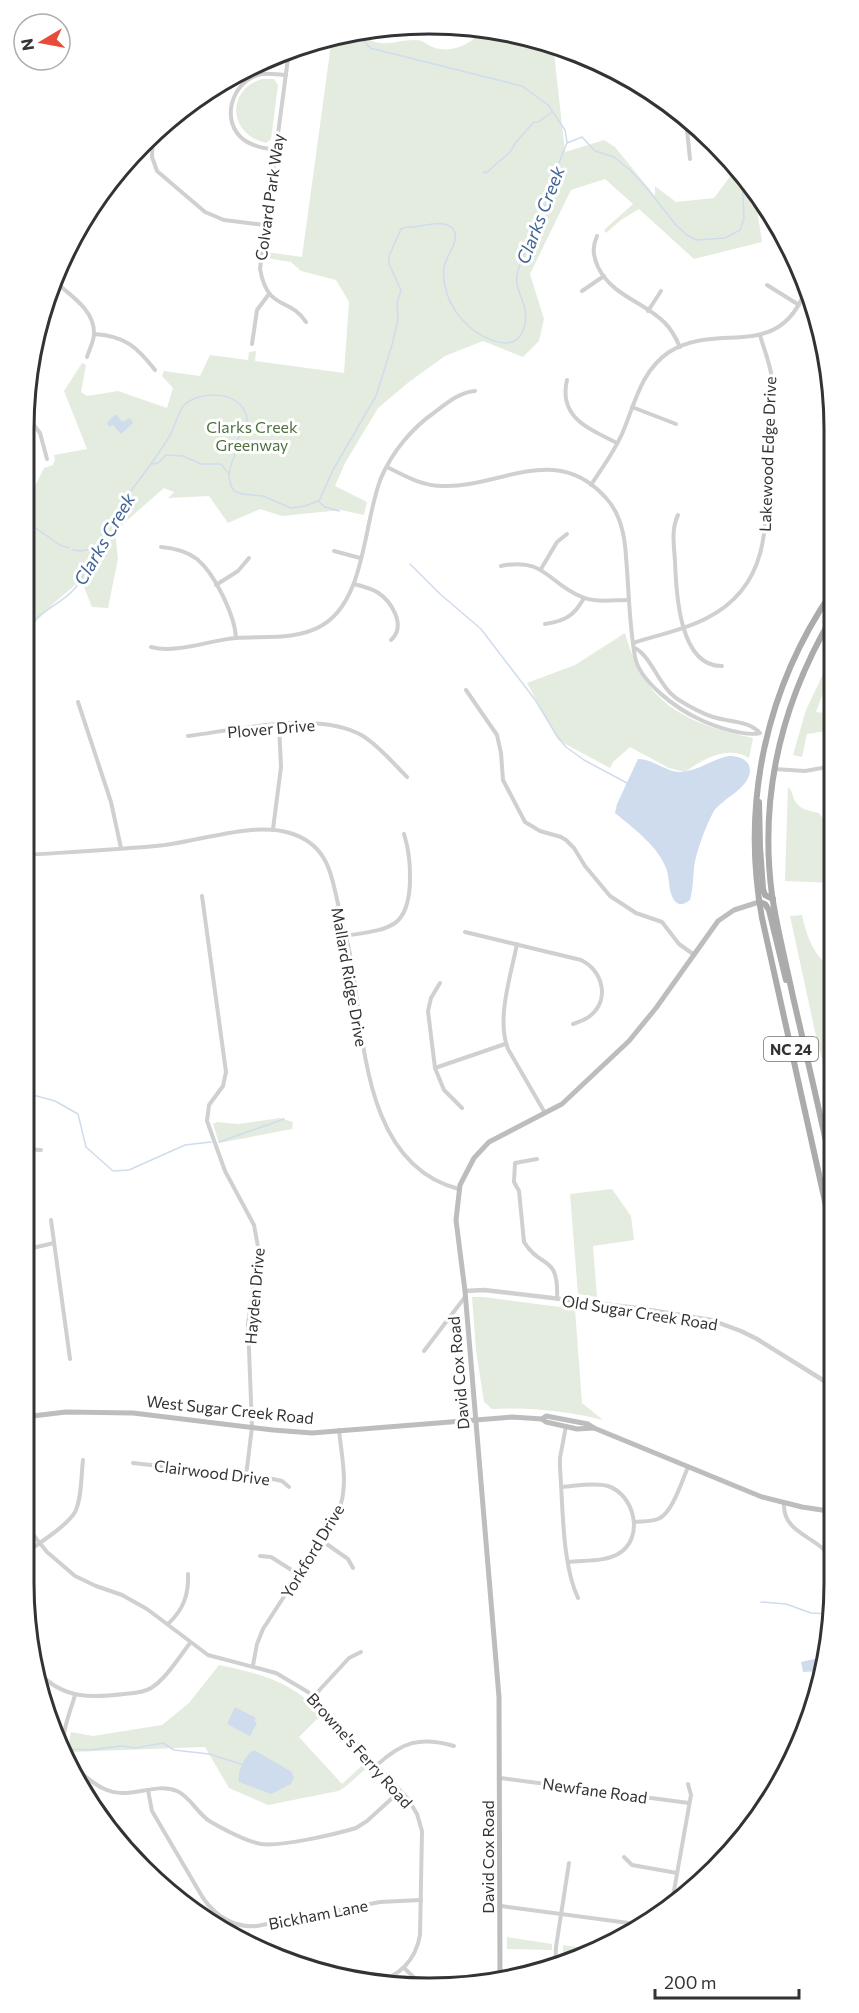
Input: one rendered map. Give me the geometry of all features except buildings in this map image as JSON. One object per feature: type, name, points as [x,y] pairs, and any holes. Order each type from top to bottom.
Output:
[{"type":"main road","name":"NC 24","points":[[824,605],[792,661],[764,734],[754,845],[759,902],[824,1197]]},
{"type":"main road","name":"NC 24","points":[[824,630],[811,654],[793,697],[781,734],[774,769],[768,835],[773,899],[824,1132]]},
{"type":"main road","points":[[758,781],[763,889],[767,897],[773,899]]},
{"type":"main road","name":"David Cox Road","points":[[500,1972],[499,1697],[465,1294],[456,1220],[459,1189],[474,1158],[489,1143],[545,1114],[570,1097],[629,1041],[657,1008],[711,929],[726,915],[741,907],[759,902]]},
{"type":"main road","points":[[759,902],[765,904],[769,910],[783,972],[797,1012]]},
{"type":"main road","name":"West Sugar Creek Road","points":[[34,1416],[58,1412],[123,1413],[301,1432],[512,1417],[542,1419],[577,1429],[594,1428]]},
{"type":"main road","name":"West Sugar Creek Road","points":[[542,1419],[546,1416],[588,1424],[762,1497],[824,1510]]},
{"type":"street","name":"Colvard Park Way","points":[[268,294],[262,284],[260,269],[288,61]]},
{"type":"street","points":[[248,79],[260,74],[286,75]]},
{"type":"street","points":[[247,79],[237,89],[231,104],[232,122],[242,138],[257,147],[276,150]]},
{"type":"street","points":[[688,131],[690,159]]},
{"type":"street","points":[[152,148],[152,158],[157,171],[205,212],[224,220],[265,225]]},
{"type":"street","points":[[597,236],[593,246],[594,255],[604,276],[622,295],[666,324],[680,347]]},
{"type":"street","points":[[582,291],[604,276]]},
{"type":"street","points":[[767,285],[799,305]]},
{"type":"street","points":[[61,287],[85,308],[91,317],[94,334],[87,357]]},
{"type":"street","points":[[648,311],[661,291]]},
{"type":"street","points":[[252,344],[257,310],[268,294],[277,302],[300,314],[306,322]]},
{"type":"street","points":[[591,485],[617,443],[640,385],[652,367],[667,354],[680,347],[697,342],[760,335],[785,322],[802,298]]},
{"type":"street","points":[[94,334],[110,335],[127,342],[142,352],[155,370]]},
{"type":"street","name":"Lakewood Edge Drive","points":[[634,645],[708,618],[731,601],[752,574],[763,548],[766,523],[765,437],[773,384],[760,335]]},
{"type":"street","points":[[567,380],[566,396],[574,417],[584,426],[617,443]]},
{"type":"street","points":[[151,647],[169,649],[236,638],[295,635],[313,630],[328,622],[340,611],[354,584],[371,509],[387,467],[404,441],[428,417],[463,393],[475,391]]},
{"type":"street","points":[[632,407],[676,424]]},
{"type":"street","points":[[34,426],[40,433],[47,459]]},
{"type":"street","points":[[387,467],[415,481],[433,486],[454,486],[539,469],[562,472],[591,485],[610,502],[621,525],[625,541],[635,658],[648,679],[664,698],[682,711],[712,724],[753,735],[764,734]]},
{"type":"street","points":[[678,515],[674,532],[675,565],[678,611],[682,627],[688,640],[702,658],[712,665],[722,666]]},
{"type":"street","points":[[541,569],[557,542],[567,534]]},
{"type":"street","points":[[161,547],[179,550],[195,558],[205,568],[232,614],[236,638]]},
{"type":"street","points":[[334,551],[360,558]]},
{"type":"street","points":[[216,585],[238,571],[249,558]]},
{"type":"street","points":[[501,566],[523,564],[541,569],[570,591],[584,598],[629,600]]},
{"type":"street","points":[[354,584],[375,591],[390,605],[398,624],[397,634],[391,640]]},
{"type":"street","points":[[545,624],[559,622],[573,615],[584,598]]},
{"type":"street","points":[[634,645],[643,652],[656,675],[678,699],[715,718],[754,727],[764,734]]},
{"type":"street","points":[[466,690],[497,735],[503,780],[525,822],[540,831],[566,840],[610,896],[636,914],[662,922],[679,944],[693,954]]},
{"type":"street","points":[[78,702],[111,802],[121,848]]},
{"type":"street","name":"Plover Drive","points":[[188,736],[279,725],[320,723],[353,731],[371,741],[407,777]]},
{"type":"street","points":[[273,829],[280,767],[279,725]]},
{"type":"street","points":[[774,769],[805,771],[824,768]]},
{"type":"street","name":"Mallard Ridge Drive","points":[[34,854],[187,842],[260,829],[273,829],[304,839],[323,856],[331,871],[353,971],[367,1071],[378,1108],[392,1134],[415,1165],[433,1180],[459,1189]]},
{"type":"street","points":[[345,936],[392,925],[405,912],[409,899],[409,888],[408,851],[404,834]]},
{"type":"street","name":"Hayden Drive","points":[[202,896],[226,1072],[223,1086],[210,1102],[206,1116],[220,1158],[252,1218],[259,1241],[258,1267],[248,1324],[252,1427],[246,1476]]},
{"type":"street","points":[[465,932],[581,960],[590,965],[596,972],[602,987],[600,1004],[589,1017],[573,1024]]},
{"type":"street","points":[[517,944],[503,1020],[506,1044],[545,1114]]},
{"type":"street","points":[[440,983],[431,998],[428,1011],[435,1068],[444,1090],[462,1108]]},
{"type":"street","points":[[435,1068],[506,1044]]},
{"type":"street","points":[[34,1150],[41,1150]]},
{"type":"street","points":[[537,1159],[515,1163],[514,1182],[519,1191],[524,1242],[554,1270],[556,1299]]},
{"type":"street","points":[[51,1220],[70,1359]]},
{"type":"street","points":[[34,1248],[54,1243]]},
{"type":"street","name":"Old Sugar Creek Road","points":[[465,1294],[484,1290],[637,1308],[711,1320],[757,1339],[824,1381]]},
{"type":"street","points":[[424,1351],[465,1294]]},
{"type":"street","points":[[566,1425],[560,1458],[562,1487],[571,1584],[578,1598]]},
{"type":"street","name":"Yorkford Drive","points":[[253,1665],[260,1635],[338,1513],[343,1499],[344,1482],[339,1430]]},
{"type":"street","points":[[34,1547],[74,1513],[78,1504],[83,1460]]},
{"type":"street","name":"Clairwood Drive","points":[[133,1463],[273,1479],[282,1481],[288,1487]]},
{"type":"street","points":[[634,1522],[652,1521],[665,1515],[688,1466]]},
{"type":"street","points":[[562,1487],[602,1485],[615,1489],[630,1506],[634,1522],[629,1545],[619,1554],[568,1562]]},
{"type":"street","points":[[784,1503],[784,1514],[793,1528],[824,1549]]},
{"type":"street","name":"Browne's Ferry Road","points":[[34,1535],[55,1560],[75,1576],[135,1601],[212,1657],[253,1665],[288,1679],[314,1696],[413,1806],[421,1827],[419,1944],[404,1968]]},
{"type":"street","points":[[321,1540],[348,1559],[353,1568]]},
{"type":"street","points":[[260,1556],[271,1557],[298,1574]]},
{"type":"street","points":[[168,1624],[179,1613],[184,1602],[188,1574]]},
{"type":"street","points":[[47,1680],[75,1695],[99,1697],[147,1690],[158,1683],[190,1642]]},
{"type":"street","points":[[314,1696],[349,1658],[361,1652]]},
{"type":"street","points":[[65,1735],[75,1695]]},
{"type":"street","points":[[377,1765],[396,1749],[413,1742],[428,1741],[454,1746]]},
{"type":"street","points":[[84,1775],[97,1786],[108,1791],[120,1793],[164,1788],[178,1791],[212,1823],[253,1841],[269,1844],[356,1828],[400,1791]]},
{"type":"street","name":"Newfane Road","points":[[500,1778],[689,1803]]},
{"type":"street","points":[[673,1894],[691,1795],[688,1784]]},
{"type":"street","points":[[148,1790],[152,1811],[203,1898],[217,1914],[235,1923],[234,1927]]},
{"type":"street","points":[[624,1857],[632,1865],[677,1873]]},
{"type":"street","points":[[555,1958],[569,1863]]},
{"type":"street","name":"Bickham Lane","points":[[235,1923],[257,1926],[380,1902],[421,1900]]},
{"type":"street","points":[[501,1906],[631,1923]]},
{"type":"street","points":[[390,1976],[404,1968],[415,1978]]},
{"type":"green space","name":"Clarks Creek Greenway","points":[[370,39],[380,43],[418,40],[435,48],[449,49],[462,46],[474,39],[507,42],[554,54],[565,152],[604,140],[615,147],[655,196],[655,186],[676,202],[714,198],[730,174],[757,208],[762,242],[694,259],[639,209],[606,233],[604,230],[633,204],[605,179],[571,190],[530,274],[544,319],[539,341],[523,357],[483,341],[445,356],[378,408],[345,463],[335,486],[367,502],[364,515],[341,510],[282,516],[260,509],[228,523],[209,496],[168,498],[174,492],[164,488],[115,531],[118,559],[108,608],[92,607],[81,580],[34,624],[34,488],[44,468],[53,465],[54,455],[87,449],[64,391],[82,363],[86,365],[81,392],[87,396],[118,391],[167,408],[173,388],[162,376],[164,371],[200,376],[210,355],[248,360],[249,352],[256,351],[255,361],[344,373],[349,302],[336,280],[301,271],[291,262],[266,258],[266,252],[302,257],[331,47]]},
{"type":"green space","points":[[262,79],[274,79],[278,85],[271,139],[266,143],[245,131],[236,112],[237,102],[242,93],[250,85]]},
{"type":"green space","points":[[625,633],[633,658],[656,694],[671,707],[688,717],[753,738],[749,758],[741,754],[724,753],[708,758],[685,772],[669,768],[630,747],[613,762],[610,768],[558,740],[527,683],[575,665]]},
{"type":"green space","points":[[824,672],[824,690],[816,712],[824,713],[824,731],[807,734],[802,757],[793,755],[806,710]]},
{"type":"green space","points":[[788,787],[797,804],[806,810],[819,813],[824,820],[824,883],[785,881]]},
{"type":"green space","points":[[802,915],[809,938],[824,962],[824,1063],[819,1050],[790,916]]},
{"type":"green space","points":[[280,1118],[293,1122],[292,1129],[219,1143],[213,1124],[217,1122],[238,1124]]},
{"type":"green space","points":[[612,1189],[631,1216],[634,1240],[593,1246],[597,1297],[578,1294],[570,1194]]},
{"type":"green space","points":[[472,1297],[575,1309],[582,1403],[603,1420],[548,1410],[492,1409],[484,1402],[476,1350]]},
{"type":"green space","points":[[219,1665],[263,1676],[299,1694],[322,1714],[299,1737],[342,1784],[366,1762],[369,1766],[338,1791],[268,1805],[229,1788],[205,1747],[72,1752],[70,1746],[71,1732],[93,1736],[162,1725],[189,1703]]},
{"type":"green space","points":[[507,1937],[552,1944],[552,1950],[507,1949]]},
{"type":"green space","points":[[563,1945],[582,1948],[581,1948],[563,1955]]},
{"type":"water","points":[[116,414],[122,422],[130,418],[133,423],[121,434],[113,425],[109,427],[107,422]]},
{"type":"water","points":[[729,756],[746,761],[750,770],[749,776],[741,787],[714,811],[697,854],[690,900],[684,904],[678,904],[672,896],[662,860],[644,838],[615,813],[617,804],[638,759],[648,760],[679,772],[692,770]]},
{"type":"water","points":[[817,1658],[815,1671],[803,1672],[801,1662]]},
{"type":"water","points":[[235,1707],[256,1718],[254,1721],[257,1723],[250,1736],[227,1724]]},
{"type":"water","points":[[254,1750],[292,1772],[294,1778],[291,1784],[271,1794],[239,1782],[242,1764]]},
{"type":"waterway","points":[[364,40],[370,48],[522,86],[548,105],[565,130],[567,142]]},
{"type":"waterway","points":[[483,172],[486,173],[510,152],[534,122],[538,122],[551,113]]},
{"type":"waterway","name":"Clarks Creek","points":[[319,501],[333,470],[376,396],[392,345],[398,319],[397,303],[401,290],[389,264],[389,256],[401,229],[437,224],[448,225],[452,228],[455,233],[455,242],[444,268],[444,281],[452,306],[460,317],[480,334],[491,340],[508,343],[517,339],[524,328],[526,320],[517,282],[518,270],[534,234],[567,143],[582,137],[595,151],[614,157],[645,186],[676,225],[696,240],[725,238],[740,230],[744,219],[743,189]]},
{"type":"waterway","name":"Clarks Creek","points":[[34,621],[76,587],[108,525],[169,437],[182,407],[190,401],[206,396],[222,396],[237,402],[245,413],[247,422],[235,446],[235,455],[230,470],[229,478],[234,491],[263,496],[291,508],[318,501]]},
{"type":"waterway","name":"Clarks Creek","points":[[152,464],[158,463],[166,455],[183,456],[201,464],[221,464],[228,473]]},
{"type":"waterway","points":[[319,502],[325,507],[339,511]]},
{"type":"waterway","points":[[34,527],[60,545],[69,548]]},
{"type":"waterway","points":[[73,550],[95,548]]},
{"type":"waterway","points":[[410,564],[440,594],[481,629],[536,701],[566,747],[584,760],[627,783]]},
{"type":"waterway","points":[[34,1095],[55,1101],[78,1114],[86,1147],[113,1171],[129,1170],[185,1145],[211,1142]]},
{"type":"waterway","points":[[219,1142],[284,1119]]},
{"type":"waterway","points":[[761,1602],[786,1604],[811,1613],[823,1614]]},
{"type":"waterway","points":[[71,1749],[89,1750],[122,1746],[135,1748],[163,1743],[174,1750],[209,1754],[244,1765]]}]
